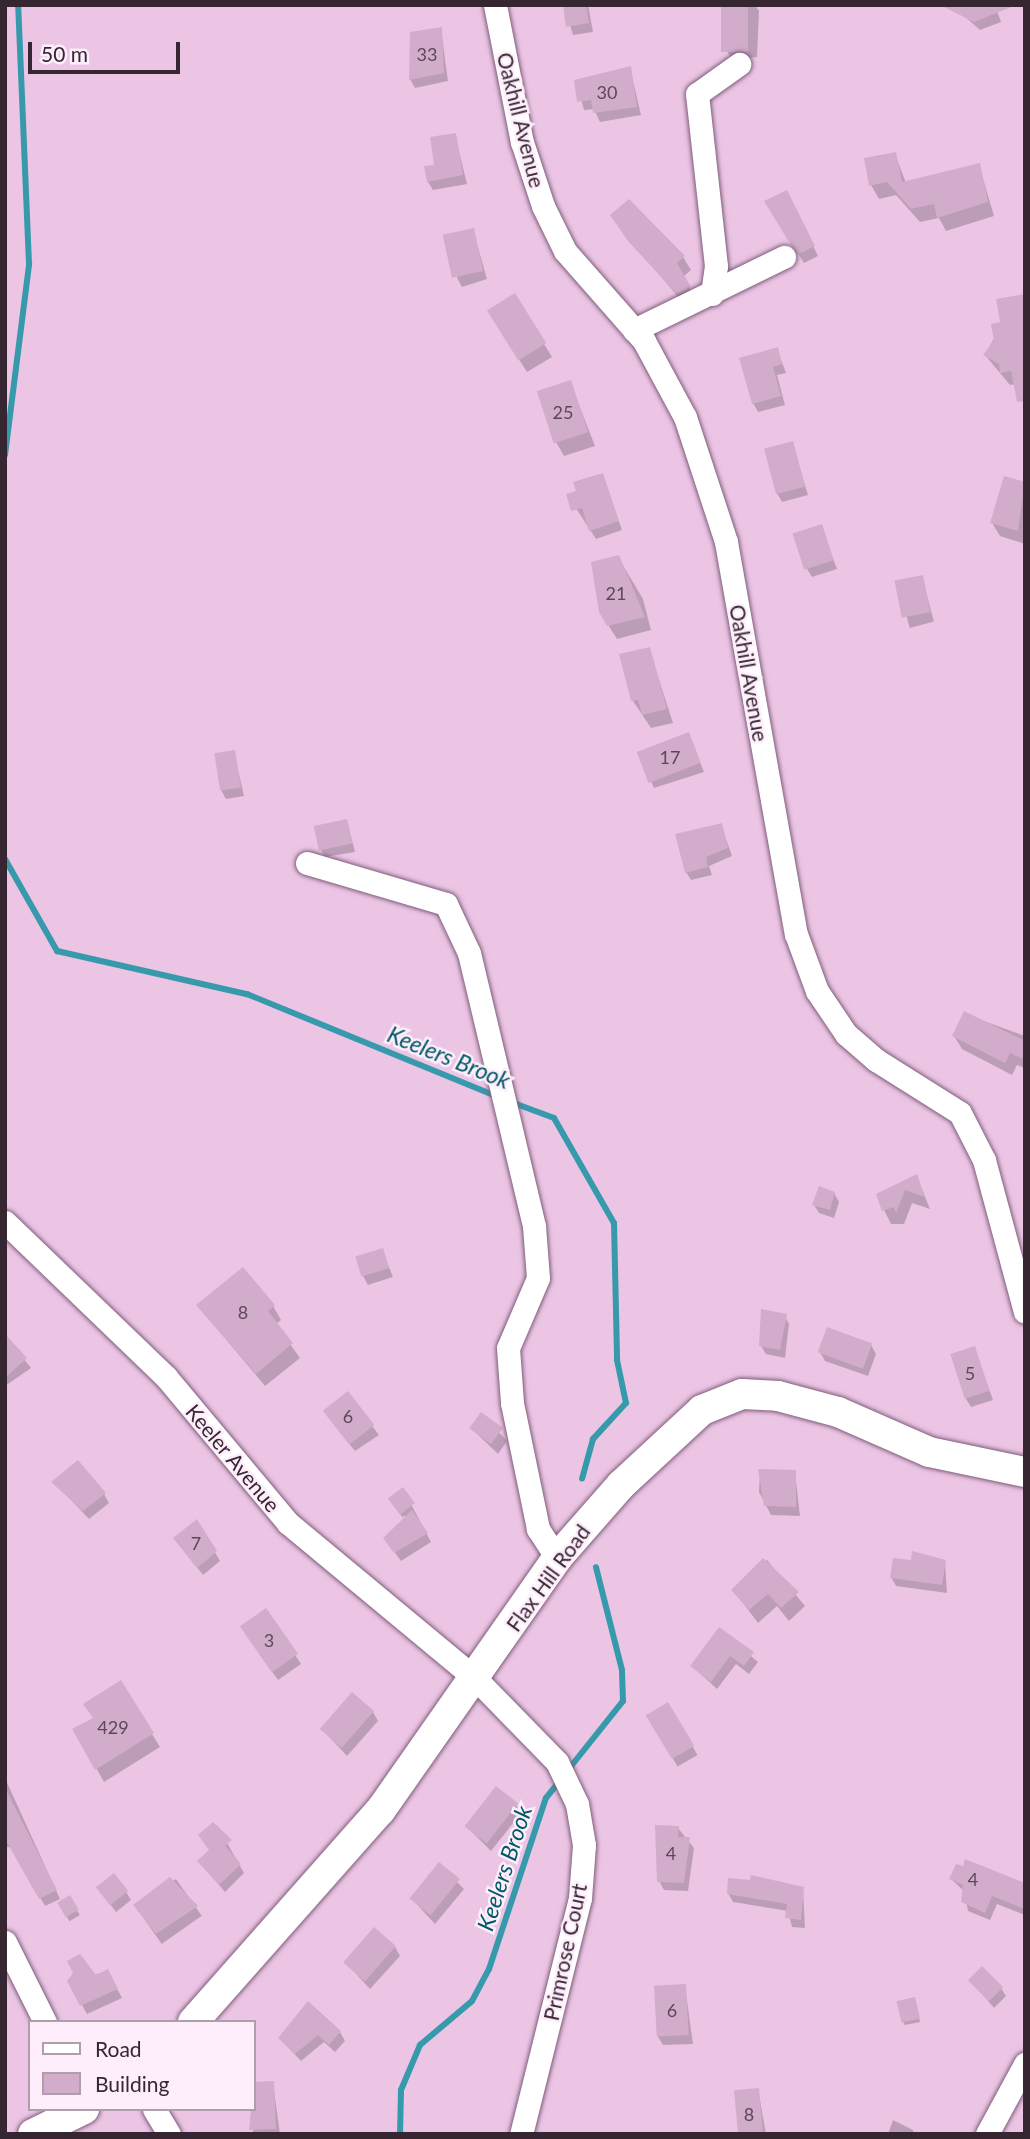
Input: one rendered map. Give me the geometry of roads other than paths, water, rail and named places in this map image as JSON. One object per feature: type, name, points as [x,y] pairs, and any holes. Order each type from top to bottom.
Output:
[{"type":"main road","name":"Flax Hill Road","points":[[195,2020],[380,1811],[476,1679],[557,1558],[689,1419],[742,1394],[807,1401],[929,1452],[1025,1472]]},
{"type":"main road","points":[[33,2134],[80,2111]]},
{"type":"street","name":"Oakhill Avenue","points":[[495,5],[522,142],[543,206],[565,251],[634,330],[685,417],[726,542],[796,934],[817,991],[866,1051],[960,1113],[984,1160],[1025,1312]]},
{"type":"street","points":[[712,294],[716,266],[697,94],[739,64]]},
{"type":"street","points":[[634,330],[784,257]]},
{"type":"street","points":[[307,863],[446,904],[469,953],[500,1078],[506,1119],[534,1226],[538,1278],[508,1348],[512,1403],[538,1529],[557,1558]]},
{"type":"street","name":"Keeler Avenue","points":[[5,1222],[158,1368],[288,1523],[476,1679]]},
{"type":"street","name":"Primrose Court","points":[[476,1679],[564,1777],[584,1845],[580,1898],[521,2134]]},
{"type":"street","points":[[5,1942],[45,2020]]},
{"type":"street","points":[[987,2134],[1025,2064]]},
{"type":"street","points":[[155,2111],[169,2134]]},
{"type":"waterway","name":"Keelers Brook","points":[[5,455],[29,264],[18,5]]},
{"type":"waterway","name":"Keelers Brook","points":[[5,859],[57,951],[247,994],[498,1097]]},
{"type":"waterway","name":"Keelers Brook","points":[[511,1102],[554,1118],[614,1223],[617,1360],[626,1403],[593,1439],[582,1479]]},
{"type":"waterway","name":"Keelers Brook","points":[[568,1770],[623,1701],[622,1670],[596,1567]]},
{"type":"waterway","name":"Keelers Brook","points":[[400,2134],[401,2090],[420,2045],[472,2001],[489,1969],[546,1798],[559,1782]]}]
